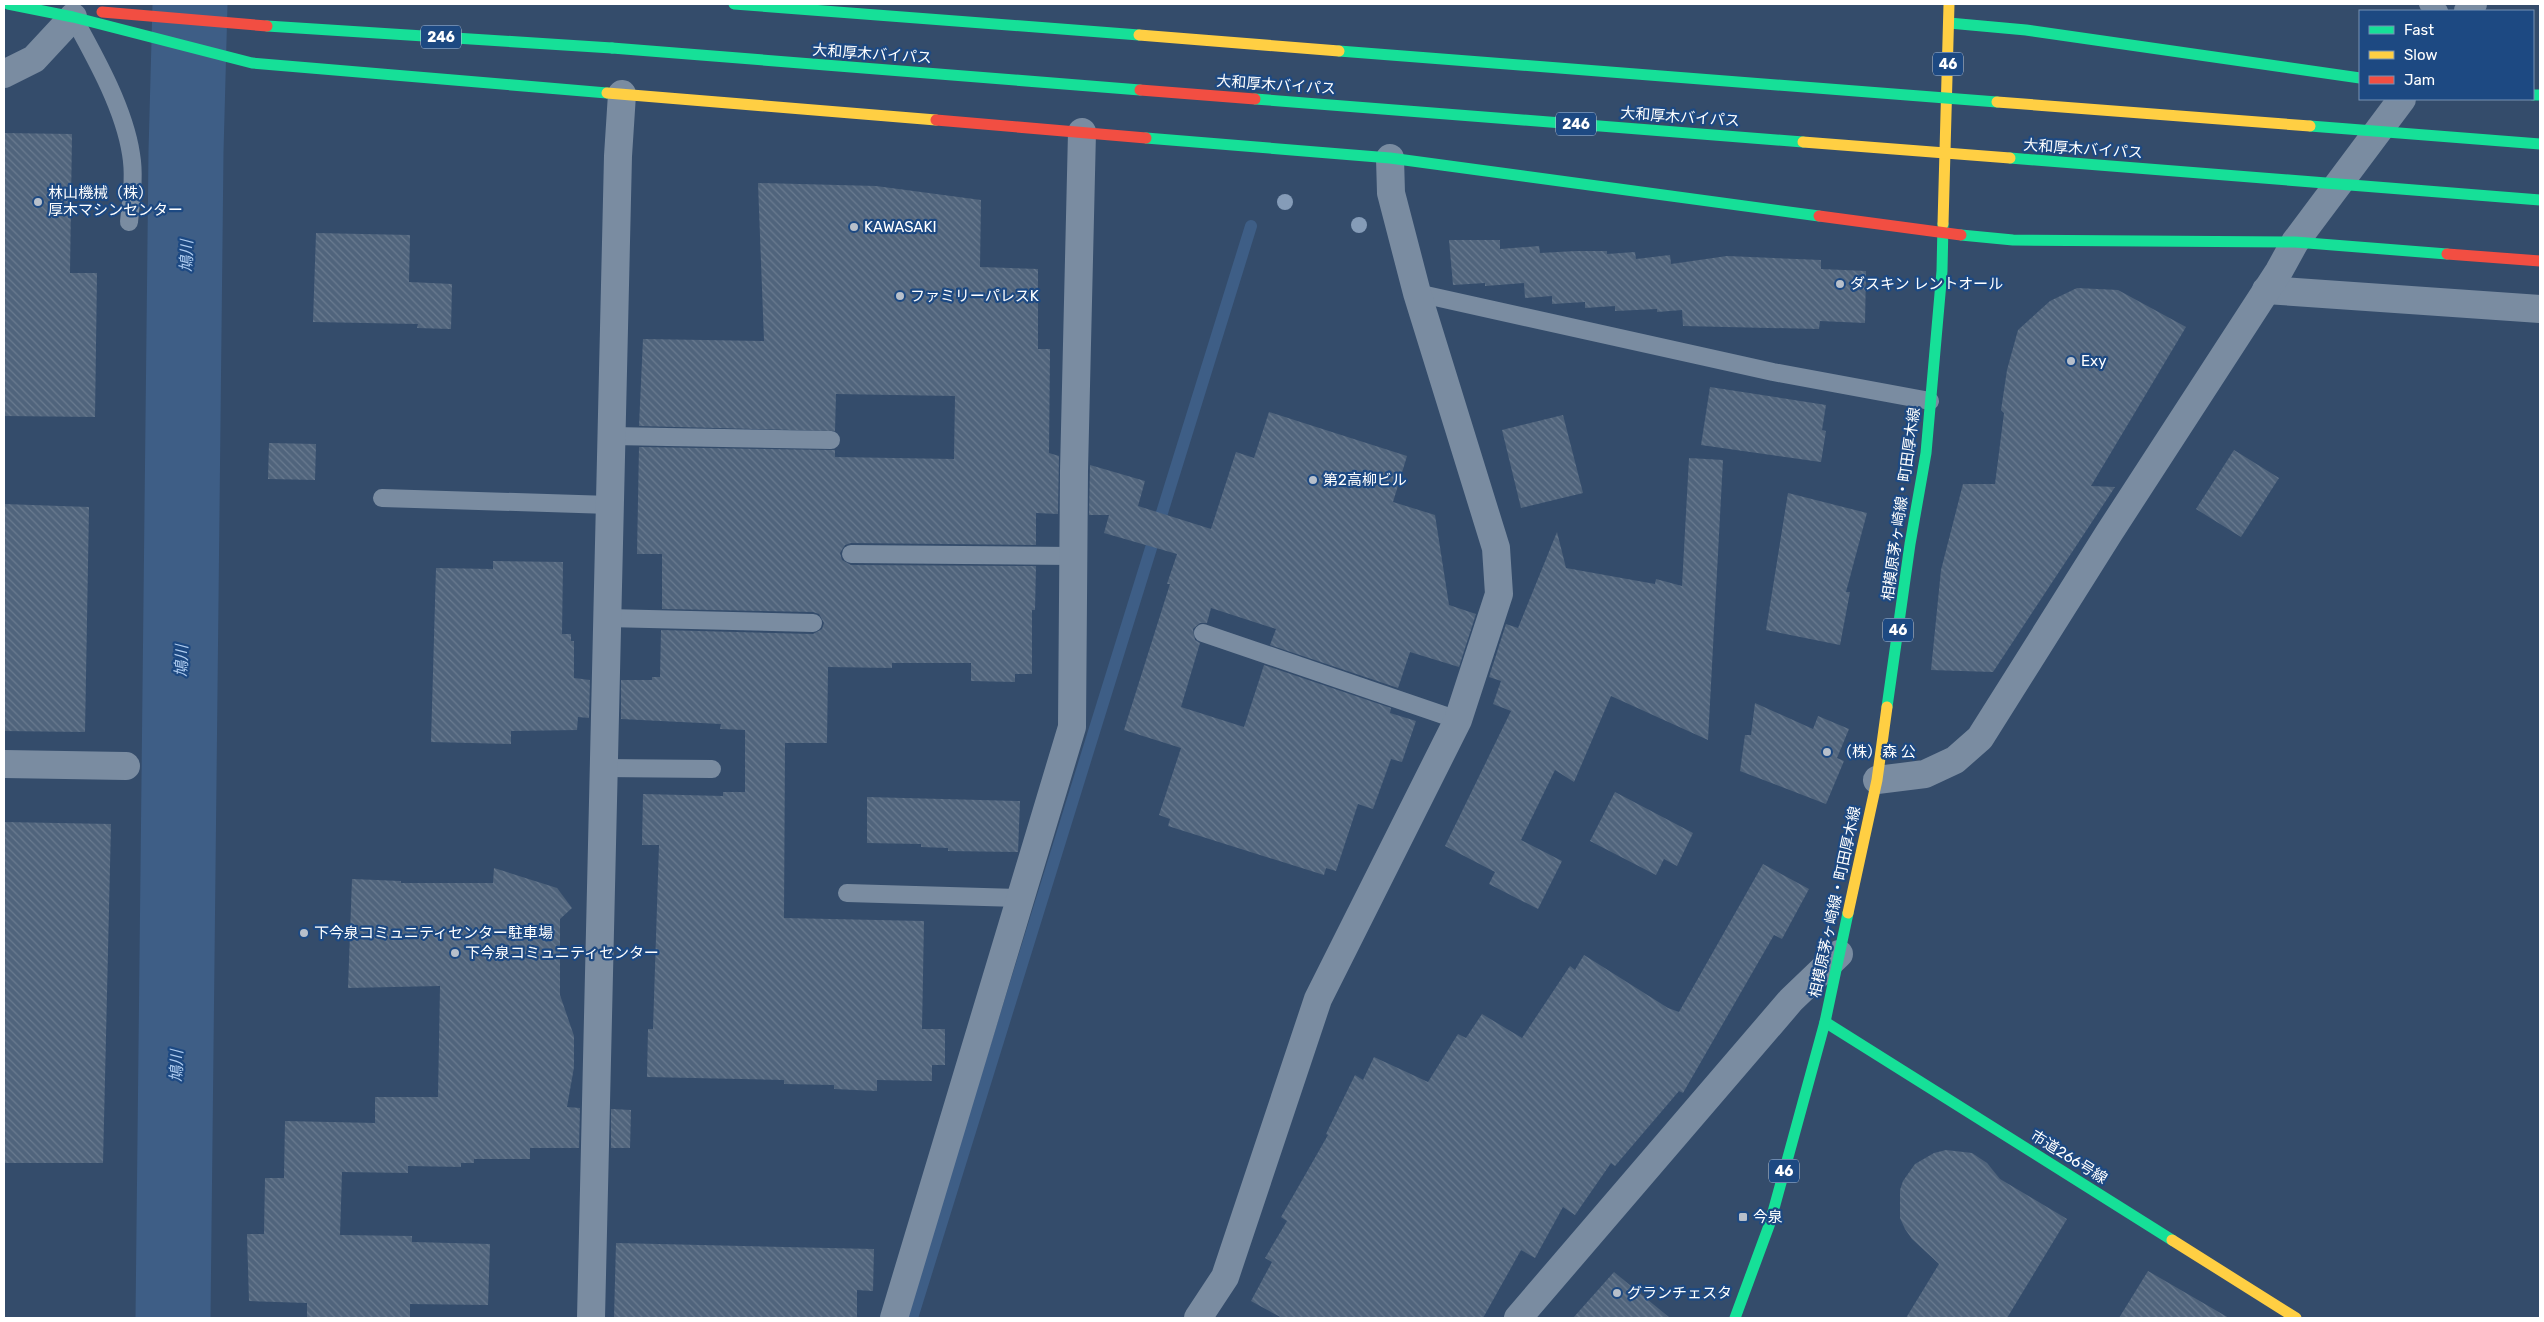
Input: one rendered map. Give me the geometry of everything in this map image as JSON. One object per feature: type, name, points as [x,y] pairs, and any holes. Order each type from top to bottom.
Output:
[{"type":"main road","name":"大和厚木バイパス","points":[[8,4],[269,26],[612,48],[2540,200]]},
{"type":"main road","points":[[8,4],[73,17],[252,64],[1390,158],[1944,233],[2013,240],[2295,242],[2540,261]]},
{"type":"main road","points":[[734,4],[2540,144]]},
{"type":"main road","name":"相模原茅ヶ崎線・町田厚木線","points":[[1735,1318],[1770,1223],[1825,1022],[1877,780],[1910,544],[1926,453],[1944,233],[1949,4]]},
{"type":"main road","points":[[1949,23],[2026,30],[2359,78]]},
{"type":"main road","name":"市道266号線","points":[[1825,1022],[2291,1317]]},
{"type":"street","points":[[4,74],[34,59],[73,17]]},
{"type":"street","points":[[591,1318],[618,156],[622,94]]},
{"type":"street","points":[[1877,780],[1925,774],[1955,760],[1980,738],[2295,242],[2401,100]]},
{"type":"street","points":[[894,1318],[1072,727],[1073,556],[1082,132]]},
{"type":"street","points":[[1198,1318],[1225,1277],[1318,999],[1458,720],[1499,594],[1496,548],[1417,292],[1391,194],[1390,158]]},
{"type":"street","points":[[2266,290],[2540,309]]},
{"type":"street","points":[[4,764],[126,766]]},
{"type":"street","points":[[1518,1318],[1791,1000],[1839,954]]},
{"type":"lane","points":[[73,17],[102,72],[121,121],[131,154],[133,184],[129,222]]},
{"type":"lane","points":[[1417,292],[1773,372],[1930,401]]},
{"type":"lane","points":[[612,436],[831,440]]},
{"type":"lane","points":[[382,498],[610,505]]},
{"type":"lane","points":[[851,554],[1073,556]]},
{"type":"lane","points":[[607,618],[813,624]]},
{"type":"lane","points":[[1203,633],[1458,720]]},
{"type":"lane","points":[[603,768],[712,769]]},
{"type":"lane","points":[[848,893],[1020,898]]},
{"type":"building","points":[[4,133],[72,134],[70,273],[97,273],[95,417],[4,416]]},
{"type":"building","points":[[758,183],[876,186],[981,200],[980,267],[1038,269],[1038,349],[1050,349],[1049,453],[1059,456],[1058,514],[1036,513],[1036,545],[851,543],[845,545],[840,553],[842,560],[851,565],[1036,566],[1035,610],[1032,610],[1032,674],[1015,674],[1015,682],[971,681],[971,663],[892,663],[892,668],[828,667],[827,743],[785,743],[784,918],[924,921],[922,1029],[945,1029],[945,1065],[932,1065],[932,1081],[877,1080],[877,1091],[834,1089],[834,1085],[784,1084],[784,1080],[647,1077],[648,1029],[653,1029],[659,845],[642,845],[643,794],[723,796],[723,792],[745,792],[745,730],[720,729],[721,724],[621,719],[621,680],[652,680],[652,677],[660,677],[661,630],[813,634],[822,629],[824,623],[819,614],[813,612],[662,609],[662,554],[637,554],[639,447],[835,450],[835,457],[954,459],[955,396],[836,394],[835,431],[639,426],[643,339],[764,341]]},
{"type":"building","points":[[316,233],[410,235],[409,282],[452,284],[451,329],[417,328],[418,324],[313,322]]},
{"type":"building","points":[[1449,240],[1500,240],[1500,249],[1539,246],[1540,253],[1607,251],[1607,254],[1635,252],[1636,259],[1670,255],[1671,264],[1727,256],[1821,260],[1821,269],[1866,271],[1865,323],[1820,321],[1819,329],[1683,326],[1682,310],[1657,312],[1657,309],[1615,311],[1615,306],[1585,308],[1585,302],[1552,304],[1552,296],[1525,298],[1524,283],[1485,286],[1485,283],[1453,285]]},
{"type":"building","points":[[2077,288],[2118,290],[2186,327],[2091,486],[2115,487],[1993,672],[1931,670],[1941,570],[1963,484],[1995,484],[2004,413],[2001,410],[2007,370],[2018,330],[2050,301]]},
{"type":"building","points":[[1710,387],[1826,405],[1822,430],[1826,431],[1821,462],[1701,445]]},
{"type":"building","points":[[1269,412],[1407,456],[1393,502],[1435,515],[1449,605],[1476,614],[1459,667],[1410,652],[1398,688],[1270,645],[1276,629],[1211,608],[1207,623],[1200,623],[1193,629],[1195,640],[1200,643],[1181,707],[1244,727],[1264,665],[1391,708],[1390,713],[1416,721],[1402,762],[1391,759],[1373,809],[1358,804],[1336,871],[1326,868],[1324,875],[1168,826],[1170,819],[1159,815],[1181,748],[1124,730],[1170,584],[1167,584],[1177,554],[1104,533],[1109,515],[1089,515],[1090,465],[1145,481],[1138,506],[1211,529],[1236,452],[1254,458]]},
{"type":"building","points":[[1563,415],[1583,493],[1521,508],[1502,430]]},
{"type":"building","points":[[269,443],[316,444],[315,480],[268,479]]},
{"type":"building","points":[[2234,450],[2279,478],[2241,537],[2196,509]]},
{"type":"building","points":[[1689,458],[1723,460],[1708,740],[1611,696],[1574,782],[1555,770],[1521,840],[1562,861],[1538,909],[1489,884],[1495,872],[1445,846],[1511,711],[1493,704],[1501,681],[1489,677],[1506,624],[1518,628],[1557,532],[1566,568],[1655,584],[1656,579],[1682,586]]},
{"type":"building","points":[[1788,493],[1867,513],[1846,592],[1850,592],[1840,645],[1766,630]]},
{"type":"building","points":[[4,504],[89,507],[85,732],[4,731]]},
{"type":"building","points":[[493,561],[563,562],[562,634],[571,634],[571,641],[574,641],[574,678],[590,680],[589,718],[578,717],[577,730],[511,731],[511,744],[431,742],[436,568],[493,569]]},
{"type":"building","points":[[1755,703],[1813,729],[1818,716],[1849,729],[1837,758],[1844,761],[1826,804],[1740,771],[1745,735],[1751,735]]},
{"type":"building","points":[[1615,792],[1693,833],[1677,866],[1664,859],[1656,875],[1590,841]]},
{"type":"building","points":[[867,797],[1020,801],[1018,852],[948,851],[948,848],[921,847],[921,844],[867,843]]},
{"type":"building","points":[[4,822],[111,824],[103,1163],[4,1163]]},
{"type":"building","points":[[1763,864],[1809,889],[1782,939],[1774,935],[1683,1093],[1679,1091],[1615,1166],[1611,1163],[1575,1215],[1563,1207],[1535,1258],[1521,1250],[1483,1318],[1282,1318],[1251,1301],[1272,1262],[1265,1258],[1287,1221],[1281,1217],[1328,1135],[1326,1134],[1355,1075],[1363,1080],[1374,1057],[1428,1082],[1458,1034],[1466,1038],[1482,1014],[1522,1038],[1570,966],[1575,970],[1584,955],[1668,1008],[1679,1012]]},
{"type":"building","points":[[494,868],[557,888],[572,908],[560,919],[560,995],[574,1036],[574,1067],[567,1107],[580,1108],[579,1148],[530,1148],[530,1159],[474,1159],[474,1163],[461,1163],[461,1167],[408,1166],[408,1173],[342,1172],[340,1235],[412,1236],[412,1242],[490,1244],[488,1305],[410,1304],[410,1318],[307,1318],[307,1303],[249,1301],[247,1234],[264,1234],[265,1178],[284,1178],[285,1121],[375,1123],[375,1097],[438,1097],[440,986],[348,988],[352,879],[401,881],[401,883],[493,883]]},
{"type":"building","points":[[611,1109],[631,1110],[630,1148],[611,1148]]},
{"type":"building","points":[[1946,1150],[1972,1153],[1987,1163],[2000,1179],[2067,1219],[2007,1318],[1906,1318],[1939,1264],[1912,1239],[1905,1229],[1900,1218],[1900,1190],[1903,1181],[1915,1164],[1934,1153]]},
{"type":"building","points":[[616,1243],[874,1249],[873,1291],[857,1290],[857,1318],[614,1318]]},
{"type":"building","points":[[2148,1271],[2229,1318],[2119,1318]]},
{"type":"building","name":"グランチェスタ","points":[[1614,1272],[1670,1318],[1573,1318]]},
{"type":"waterway","name":"鳩川","points":[[173,1318],[186,152],[190,4]]},
{"type":"waterway","points":[[912,1318],[1251,226]]},
{"type":"traffic: fast","points":[[8,4],[73,17],[252,63],[607,93]]},
{"type":"traffic: fast","points":[[734,4],[1139,35]]},
{"type":"traffic: fast","points":[[1949,23],[2026,30],[2359,78]]},
{"type":"traffic: fast","points":[[267,26],[612,48]]},
{"type":"traffic: fast","points":[[612,48],[1140,90]]},
{"type":"traffic: fast","points":[[1339,51],[1997,102]]},
{"type":"traffic: fast","points":[[2534,95],[2540,95]]},
{"type":"traffic: fast","points":[[1255,99],[1803,142]]},
{"type":"traffic: fast","points":[[2310,126],[2540,144]]},
{"type":"traffic: fast","points":[[1146,138],[1390,158],[1819,216]]},
{"type":"traffic: fast","points":[[2010,158],[2540,200]]},
{"type":"traffic: fast","points":[[1887,707],[1910,544],[1926,453],[1942,271],[1943,224]]},
{"type":"traffic: fast","points":[[1961,235],[2013,240],[2295,242],[2447,254]]},
{"type":"traffic: fast","points":[[1735,1318],[1770,1223],[1825,1022],[1848,913]]},
{"type":"traffic: fast","points":[[1825,1022],[2172,1240]]},
{"type":"traffic: slow","points":[[1943,224],[1949,4]]},
{"type":"traffic: slow","points":[[1139,35],[1339,51]]},
{"type":"traffic: slow","points":[[607,93],[936,120]]},
{"type":"traffic: slow","points":[[1997,102],[2310,126]]},
{"type":"traffic: slow","points":[[1803,142],[2010,158]]},
{"type":"traffic: slow","points":[[1848,913],[1877,780],[1887,707]]},
{"type":"traffic: slow","points":[[2172,1240],[2296,1318]]},
{"type":"traffic: jam","points":[[102,12],[267,26]]},
{"type":"traffic: jam","points":[[1140,90],[1255,99]]},
{"type":"traffic: jam","points":[[936,120],[1146,138]]},
{"type":"traffic: jam","points":[[1819,216],[1961,235]]},
{"type":"traffic: jam","points":[[2447,254],[2540,261]]},
{"type":"place","name":"林山機械（株） 厚木マシンセンター","points":[[38,202]]},
{"type":"place","name":"KAWASAKI","points":[[854,227]]},
{"type":"place","name":"ダスキン レントオール","points":[[1840,284]]},
{"type":"place","name":"ファミリーパレスK","points":[[900,296]]},
{"type":"place","name":"Exy","points":[[2071,361]]},
{"type":"place","name":"第2高柳ビル","points":[[1313,480]]},
{"type":"place","name":"（株）森 公","points":[[1827,752]]},
{"type":"place","name":"下今泉コミュニティセンター駐車場","points":[[304,933]]},
{"type":"place","name":"下今泉コミュニティセンター","points":[[455,953]]},
{"type":"place","name":"今泉","points":[[1743,1217]]},
{"type":"place","name":"グランチェスタ","points":[[1617,1293]]}]
